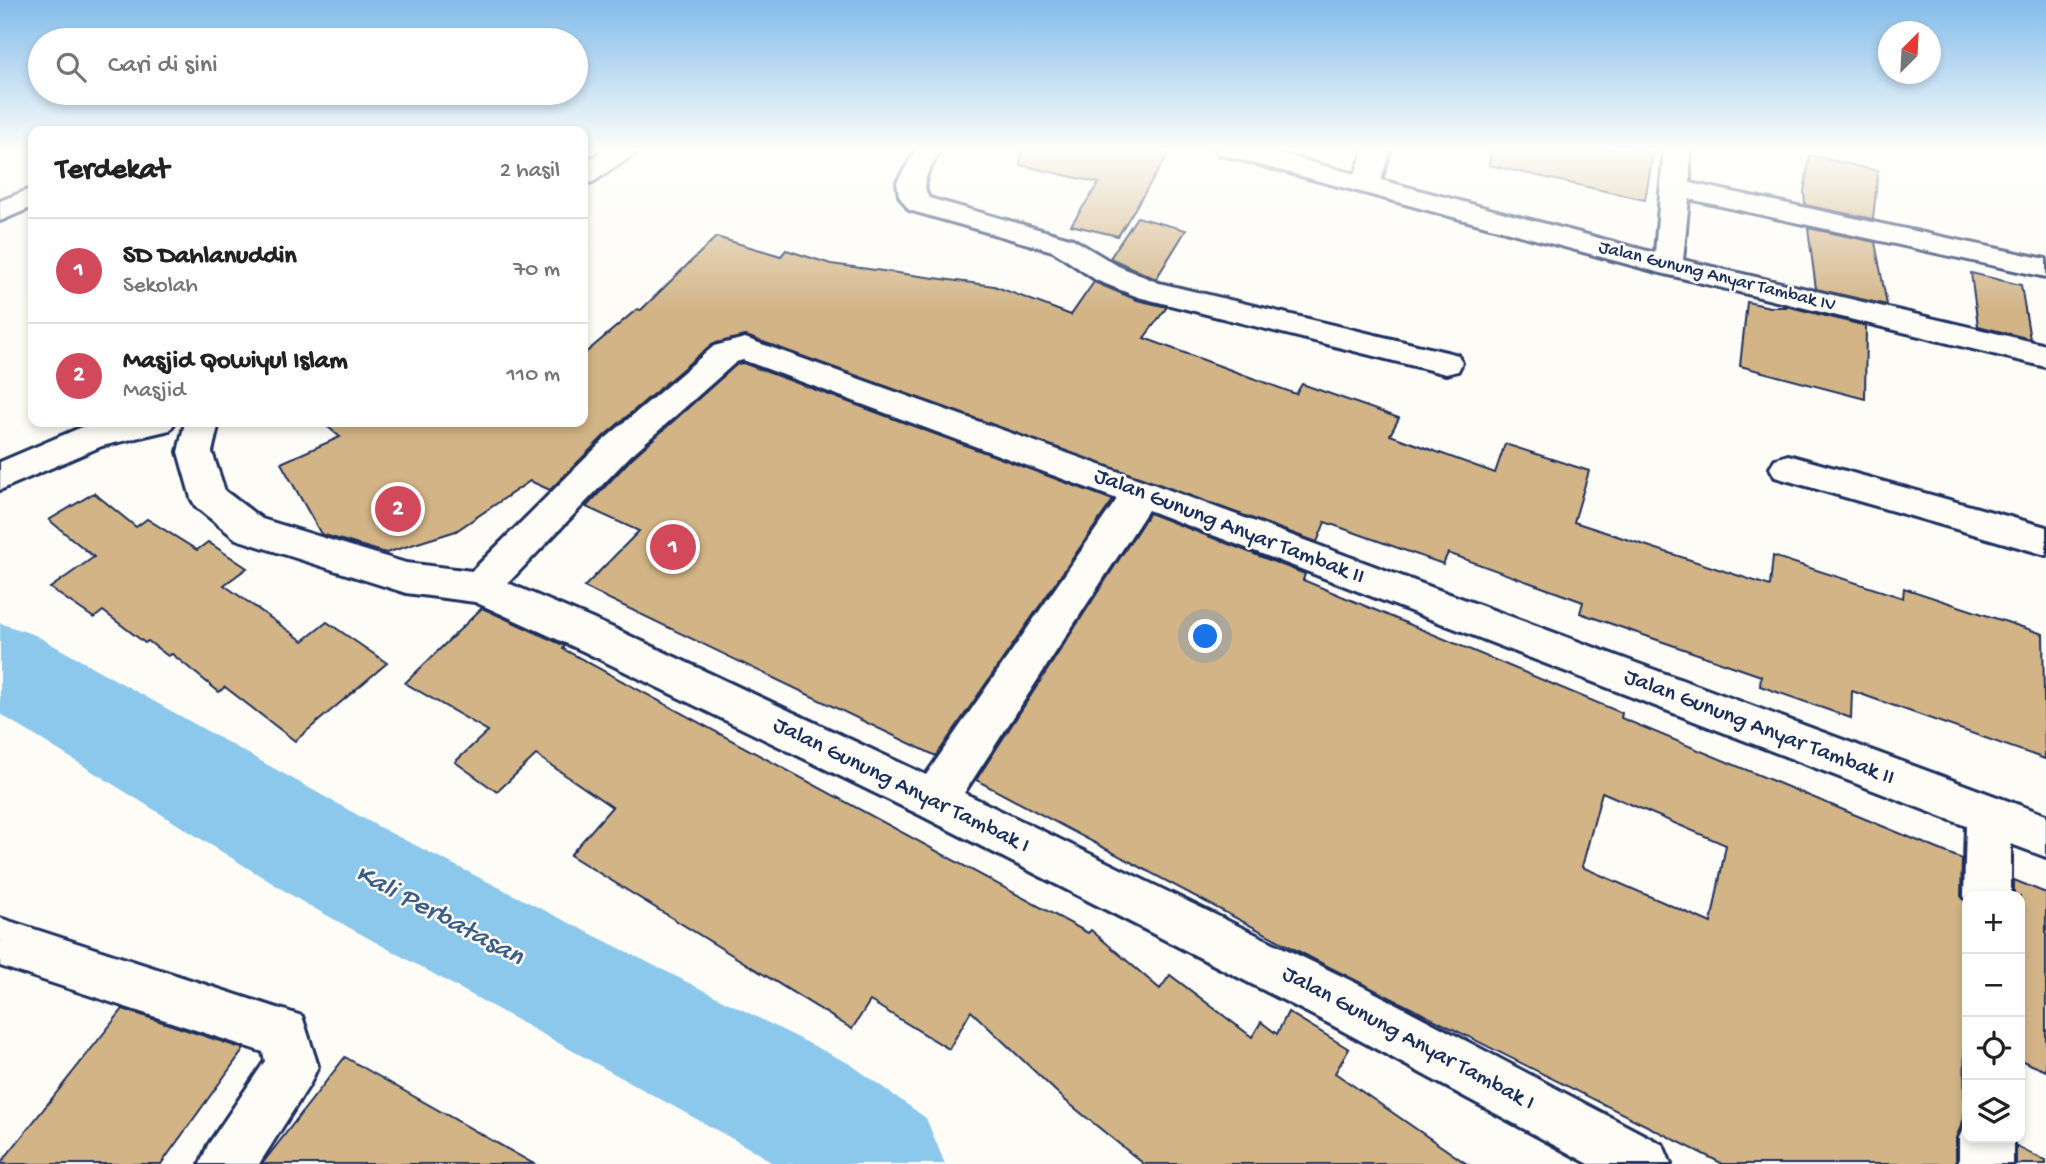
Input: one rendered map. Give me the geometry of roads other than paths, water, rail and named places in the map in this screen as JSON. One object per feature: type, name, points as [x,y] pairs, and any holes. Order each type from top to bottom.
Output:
[{"type":"street","points":[[0,212],[20,202]]},
{"type":"street","points":[[917,202],[1063,245],[1107,274],[1149,290],[1446,363]]},
{"type":"street","name":"Jalan Gunung Anyar Tambak IV","points":[[1427,202],[1668,266],[2046,356]]},
{"type":"street","points":[[1668,266],[1675,202]]},
{"type":"street","points":[[1742,202],[2046,268]]},
{"type":"street","name":"Jalan Gunung Anyar Tambak II","points":[[480,587],[618,447],[725,354],[734,349],[745,349],[1140,493],[2046,836]]},
{"type":"street","points":[[0,477],[94,436],[135,427]]},
{"type":"street","name":"Jalan Gunung Anyar Tambak I","points":[[201,427],[195,452],[209,498],[249,528],[406,579],[480,587],[934,800],[1348,1006],[1644,1164]]},
{"type":"street","points":[[1788,468],[2046,541]]},
{"type":"street","points":[[934,800],[1140,493]]},
{"type":"street","points":[[1988,891],[1989,816]]},
{"type":"street","points":[[0,942],[284,1034],[292,1066],[227,1164]]},
{"type":"street","points":[[1986,1143],[1986,1164]]},
{"type":"waterway","name":"Kali Perbatasan","points":[[0,664],[340,864],[805,1109],[880,1164]]},
{"type":"place","name":"Masjid Qowiyul Islam","points":[[398,509]]},
{"type":"place","name":"SD Dahlanuddin","points":[[673,547]]}]
